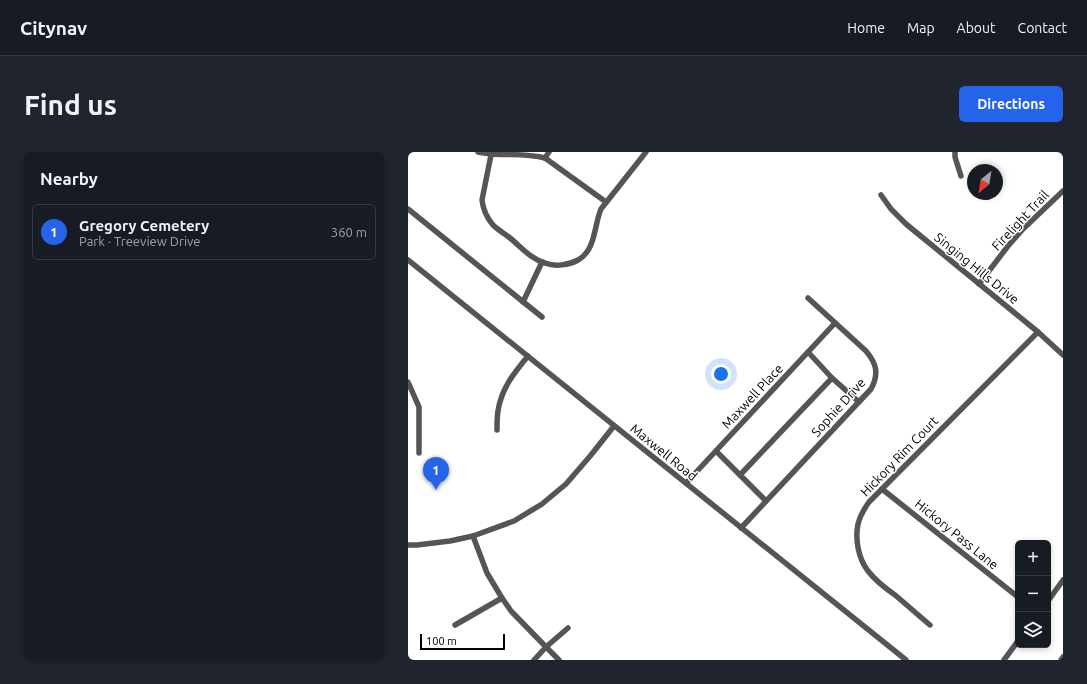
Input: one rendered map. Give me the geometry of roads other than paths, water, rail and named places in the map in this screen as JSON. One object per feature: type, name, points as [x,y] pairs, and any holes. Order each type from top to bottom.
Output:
[{"type":"street","points":[[478,152],[491,155],[534,155],[545,158],[606,202]]},
{"type":"street","points":[[545,158],[549,152]]},
{"type":"street","points":[[491,155],[482,200],[483,207],[487,215],[493,224],[534,258],[546,264],[559,265],[578,260],[586,252],[593,240],[601,208],[646,152]]},
{"type":"street","points":[[955,152],[955,157],[961,176]]},
{"type":"street","name":"Firelight Trail","points":[[979,284],[1023,229],[1063,191]]},
{"type":"street","name":"Singing Hills Drive","points":[[881,194],[891,209],[906,224],[1038,332],[1063,355]]},
{"type":"street","points":[[408,209],[542,317]]},
{"type":"street","name":"Maxwell Road","points":[[408,260],[906,660]]},
{"type":"street","points":[[523,302],[542,262]]},
{"type":"street","name":"Sophie Drive","points":[[741,528],[871,389],[875,382],[876,367],[866,351],[808,298]]},
{"type":"street","name":"Maxwell Place","points":[[686,483],[835,323]]},
{"type":"street","name":"Hickory Rim Court","points":[[930,625],[875,579],[867,569],[861,559],[858,546],[858,523],[869,502],[1038,332]]},
{"type":"street","points":[[808,352],[832,378],[859,402]]},
{"type":"street","points":[[497,430],[498,410],[503,391],[512,376],[528,356]]},
{"type":"street","points":[[740,475],[832,378]]},
{"type":"street","points":[[408,382],[419,407],[419,452]]},
{"type":"street","points":[[408,544],[417,545],[450,541],[473,536],[514,521],[542,504],[566,484],[614,426]]},
{"type":"street","points":[[716,451],[766,501]]},
{"type":"street","name":"Hickory Pass Lane","points":[[882,489],[1015,595]]},
{"type":"street","points":[[473,536],[487,573],[502,598],[512,611],[559,660]]},
{"type":"street","points":[[1051,597],[1063,580]]},
{"type":"street","points":[[455,625],[502,598]]},
{"type":"street","points":[[534,660],[546,647],[568,628]]},
{"type":"street","points":[[1004,660],[1015,645]]},
{"type":"place","name":"Gregory Cemetery","points":[[436,490]]}]
